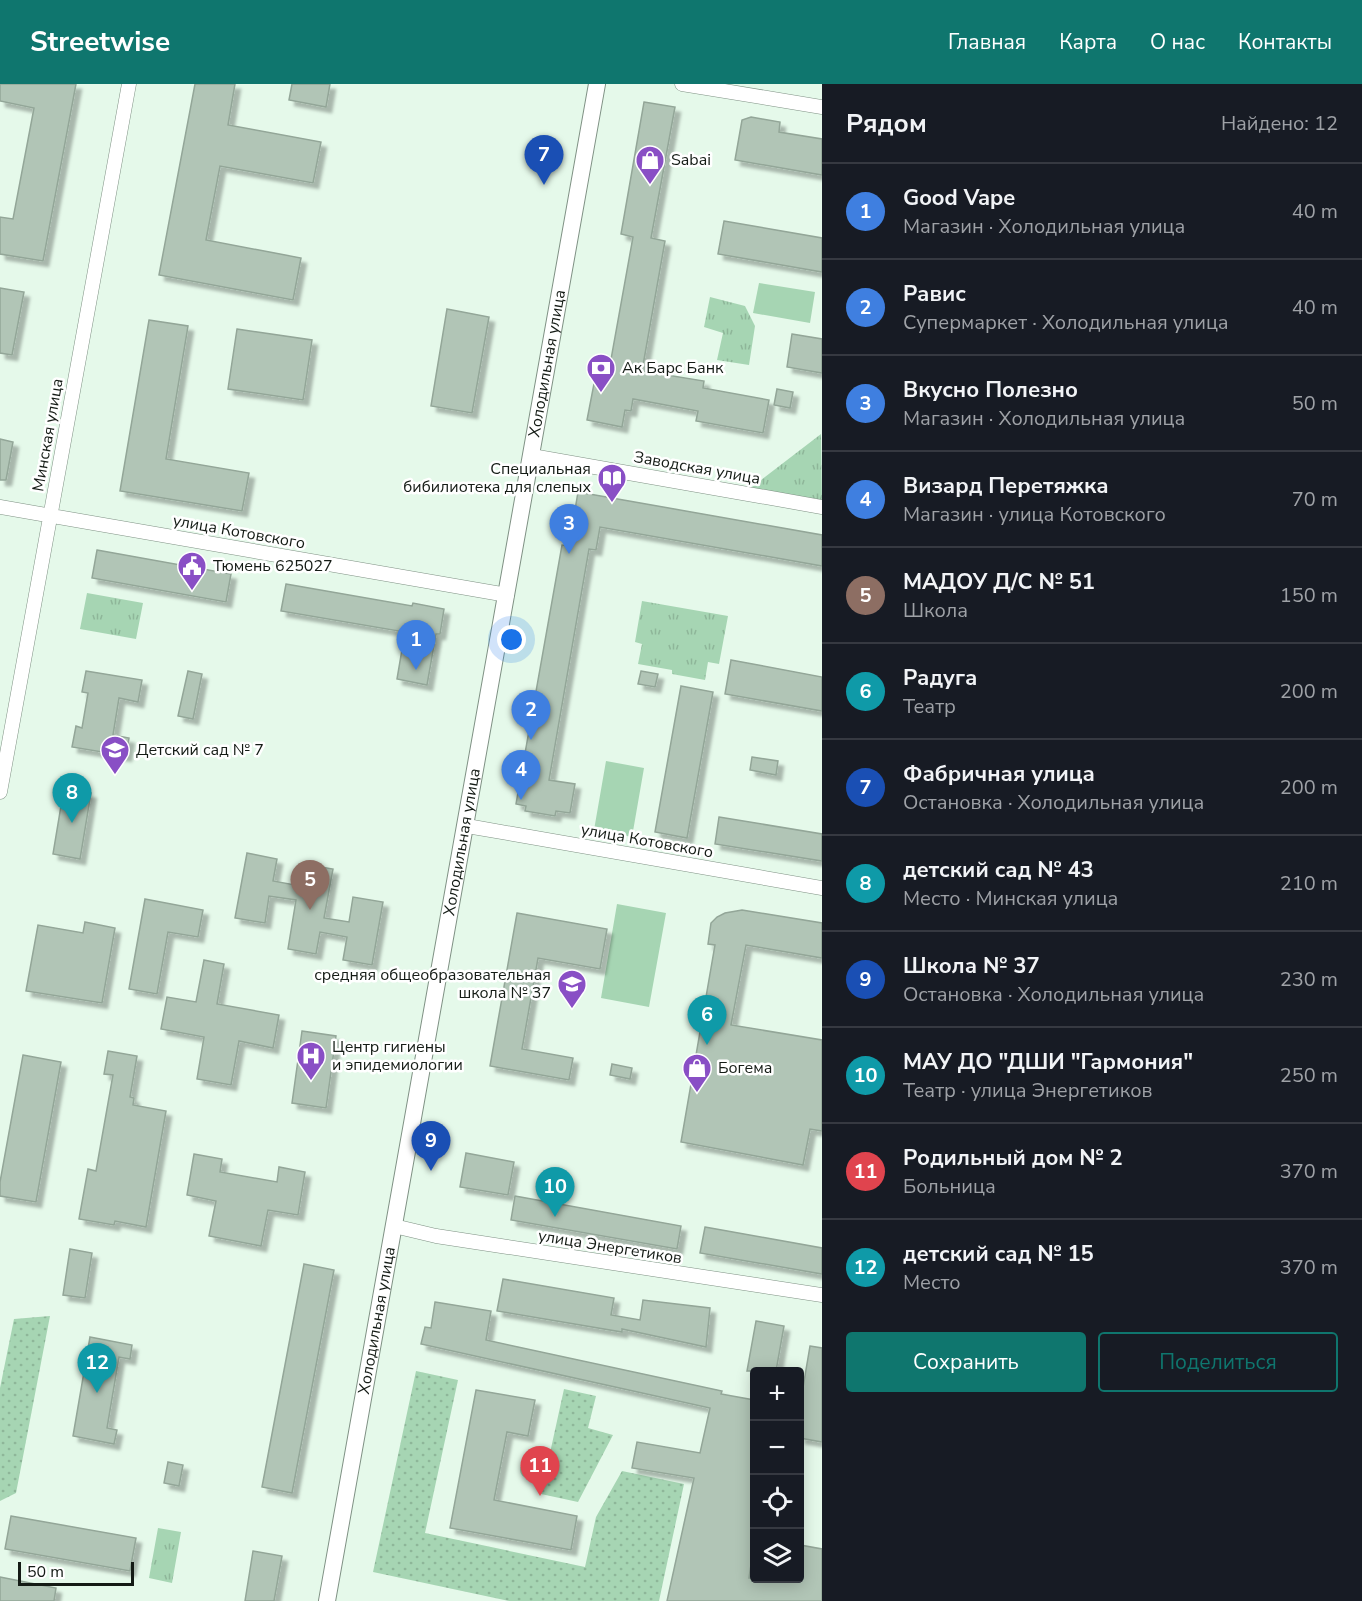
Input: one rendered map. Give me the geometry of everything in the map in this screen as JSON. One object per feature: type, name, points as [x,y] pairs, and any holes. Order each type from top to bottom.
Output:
[{"type":"street","name":"Минская улица","points":[[0,792],[129,84]]},
{"type":"street","name":"Холодильная улица","points":[[327,1601],[467,825],[597,84]]},
{"type":"street","points":[[682,84],[822,107]]},
{"type":"street","name":"Заводская улица","points":[[532,456],[822,507]]},
{"type":"street","name":"улица Котовского","points":[[0,507],[507,595]]},
{"type":"street","name":"улица Котовского","points":[[467,825],[822,888]]},
{"type":"street","name":"улица Энергетиков","points":[[394,1226],[436,1236],[822,1295]]},
{"type":"green space","points":[[759,283],[815,292],[810,323],[753,313]]},
{"type":"green space","points":[[710,297],[745,306],[755,326],[749,365],[717,360],[723,333],[704,327]]},
{"type":"green space","points":[[821,434],[822,504],[748,490]]},
{"type":"green space","points":[[87,593],[143,603],[136,639],[80,629]]},
{"type":"green space","points":[[642,601],[728,616],[719,664],[708,662],[705,680],[672,674],[672,670],[638,664],[642,644],[635,642]]},
{"type":"green space","points":[[606,761],[644,768],[632,837],[594,830]]},
{"type":"green space","points":[[617,904],[666,913],[649,1007],[601,998]]},
{"type":"green space","points":[[50,1316],[16,1493],[0,1501],[0,1388],[14,1319]]},
{"type":"green space","points":[[416,1371],[458,1380],[425,1533],[585,1567],[596,1517],[622,1471],[684,1484],[659,1601],[509,1601],[373,1572]]},
{"type":"green space","points":[[564,1389],[596,1396],[588,1428],[613,1435],[578,1502],[541,1494]]},
{"type":"green space","points":[[525,1462],[531,1462],[536,1470],[534,1476],[525,1478],[520,1473],[520,1467]]},
{"type":"green space","points":[[158,1528],[181,1532],[172,1583],[149,1578]]},
{"type":"building","points":[[0,84],[76,84],[43,261],[0,254],[0,217],[13,219],[34,108],[0,101]]},
{"type":"building","points":[[195,84],[235,84],[228,125],[321,142],[313,183],[220,166],[206,240],[301,258],[293,300],[159,275]]},
{"type":"building","points":[[292,84],[330,84],[326,107],[289,100]]},
{"type":"building","points":[[644,102],[675,107],[651,238],[665,241],[642,371],[704,381],[703,388],[769,400],[763,433],[696,421],[698,411],[633,399],[631,411],[625,410],[622,427],[587,420],[598,363],[610,365],[633,237],[621,234]]},
{"type":"building","points":[[751,117],[780,122],[779,132],[822,139],[822,175],[735,160],[742,120]]},
{"type":"building","points":[[724,221],[822,238],[822,272],[718,254]]},
{"type":"building","points":[[0,288],[24,292],[12,355],[0,353]]},
{"type":"building","points":[[447,309],[489,317],[472,413],[431,406]]},
{"type":"building","points":[[149,320],[188,326],[166,459],[249,473],[242,511],[120,491]]},
{"type":"building","points":[[237,329],[312,340],[303,400],[228,389]]},
{"type":"building","points":[[792,334],[822,339],[822,373],[787,367]]},
{"type":"building","points":[[777,389],[793,392],[790,408],[774,405]]},
{"type":"building","points":[[0,439],[13,442],[6,480],[0,480]]},
{"type":"building","points":[[578,492],[822,535],[822,566],[600,527],[596,550],[589,549],[549,780],[575,784],[570,813],[556,811],[555,816],[525,811],[526,806],[516,804],[562,545],[569,546]]},
{"type":"building","points":[[97,550],[231,574],[226,602],[92,578]]},
{"type":"building","points":[[286,584],[412,606],[413,603],[444,609],[440,634],[436,634],[427,685],[397,679],[405,632],[281,611]]},
{"type":"building","points":[[731,660],[822,677],[822,711],[725,694]]},
{"type":"building","points":[[86,671],[142,680],[138,702],[119,698],[113,735],[129,738],[126,756],[72,747],[76,726],[82,728],[88,693],[82,692]]},
{"type":"building","points":[[188,671],[202,674],[193,719],[178,716]]},
{"type":"building","points":[[641,671],[658,674],[655,687],[638,684]]},
{"type":"building","points":[[681,686],[713,692],[687,838],[655,832]]},
{"type":"building","points":[[752,757],[778,761],[776,775],[750,770]]},
{"type":"building","points":[[64,788],[91,793],[80,859],[53,854]]},
{"type":"building","points":[[719,817],[822,834],[822,861],[715,844]]},
{"type":"building","points":[[247,853],[277,859],[273,881],[300,886],[304,864],[333,869],[324,918],[349,922],[353,897],[383,902],[372,965],[343,960],[347,937],[320,932],[316,954],[288,949],[296,900],[269,896],[265,923],[235,918]]},
{"type":"building","points":[[145,899],[203,910],[198,937],[168,932],[157,994],[129,989]]},
{"type":"building","points":[[742,910],[822,923],[822,958],[746,945],[731,1025],[822,1040],[822,1131],[810,1129],[803,1165],[681,1142],[715,945],[708,944],[711,923],[725,913]]},
{"type":"building","points":[[517,913],[607,929],[600,969],[538,958],[522,1049],[573,1058],[569,1080],[490,1066]]},
{"type":"building","points":[[85,922],[115,928],[102,1003],[26,991],[38,925],[83,933]]},
{"type":"building","points":[[204,960],[224,964],[217,1004],[279,1015],[273,1048],[239,1041],[231,1085],[197,1079],[204,1037],[161,1029],[167,997],[196,1002]]},
{"type":"building","points":[[302,1031],[336,1036],[326,1108],[292,1103]]},
{"type":"building","points":[[108,1051],[137,1056],[130,1097],[134,1098],[133,1105],[166,1111],[146,1227],[115,1221],[114,1225],[79,1219],[88,1169],[96,1171],[113,1075],[104,1074]]},
{"type":"building","points":[[23,1055],[61,1062],[36,1202],[0,1196],[0,1182]]},
{"type":"building","points":[[612,1064],[632,1068],[630,1079],[610,1075]]},
{"type":"building","points":[[466,1153],[514,1162],[508,1195],[460,1187]]},
{"type":"building","points":[[194,1154],[222,1159],[220,1172],[277,1182],[279,1167],[305,1172],[298,1215],[268,1210],[261,1246],[209,1236],[216,1201],[187,1195]]},
{"type":"building","points":[[515,1196],[681,1226],[677,1249],[511,1220]]},
{"type":"building","points":[[705,1227],[822,1248],[822,1274],[700,1253]]},
{"type":"building","points":[[70,1249],[92,1253],[85,1298],[63,1295]]},
{"type":"building","points":[[304,1264],[334,1270],[292,1493],[262,1487]]},
{"type":"building","points":[[503,1279],[614,1298],[611,1315],[640,1320],[643,1300],[710,1308],[706,1347],[622,1329],[622,1332],[497,1311]]},
{"type":"building","points":[[435,1302],[491,1311],[486,1340],[722,1391],[721,1394],[750,1399],[750,1583],[804,1583],[804,1546],[822,1549],[822,1601],[667,1601],[694,1478],[632,1468],[637,1442],[700,1453],[710,1408],[421,1344],[425,1327],[431,1328]]},
{"type":"building","points":[[756,1321],[784,1326],[777,1367],[750,1367],[750,1371],[747,1371]]},
{"type":"building","points":[[90,1337],[132,1345],[130,1359],[119,1357],[107,1428],[117,1430],[114,1444],[73,1436]]},
{"type":"building","points":[[810,1346],[822,1348],[822,1442],[804,1439],[804,1381]]},
{"type":"building","points":[[476,1390],[535,1400],[528,1436],[507,1432],[494,1500],[577,1516],[571,1550],[450,1528]]},
{"type":"building","points":[[168,1462],[183,1465],[179,1486],[164,1483]]},
{"type":"building","points":[[11,1516],[136,1538],[130,1571],[5,1549]]},
{"type":"building","points":[[253,1551],[282,1556],[274,1601],[245,1601]]},
{"type":"building","points":[[0,1577],[56,1588],[54,1601],[0,1601]]},
{"type":"place","name":"Фабричная улица","points":[[544,185]]},
{"type":"place","name":"Sabai","points":[[650,186]]},
{"type":"place","name":"Ак Барс Банк","points":[[601,394]]},
{"type":"place","name":"Специальная бибилиотека для слепых","points":[[612,504]]},
{"type":"place","name":"Вкусно Полезно","points":[[569,554]]},
{"type":"place","name":"Тюмень 625027","points":[[192,592]]},
{"type":"place","name":"Good Vape","points":[[416,670]]},
{"type":"place","name":"Равис","points":[[531,740]]},
{"type":"place","name":"Детский сад № 7","points":[[115,776]]},
{"type":"place","name":"Визард Перетяжка","points":[[521,800]]},
{"type":"place","name":"детский сад № 43","points":[[72,823]]},
{"type":"place","name":"МАДОУ Д/С № 51","points":[[310,910]]},
{"type":"place","name":"средняя общеобразовательная школа № 37","points":[[572,1010]]},
{"type":"place","name":"Радуга","points":[[707,1045]]},
{"type":"place","name":"Центр гигиены и эпидемиологии","points":[[311,1082]]},
{"type":"place","name":"Богема","points":[[697,1094]]},
{"type":"place","name":"Школа № 37","points":[[431,1171]]},
{"type":"place","name":"МАУ ДО \"ДШИ \"Гармония\"","points":[[555,1217]]},
{"type":"place","name":"детский сад № 15","points":[[97,1393]]},
{"type":"place","name":"Родильный дом № 2","points":[[540,1496]]}]
